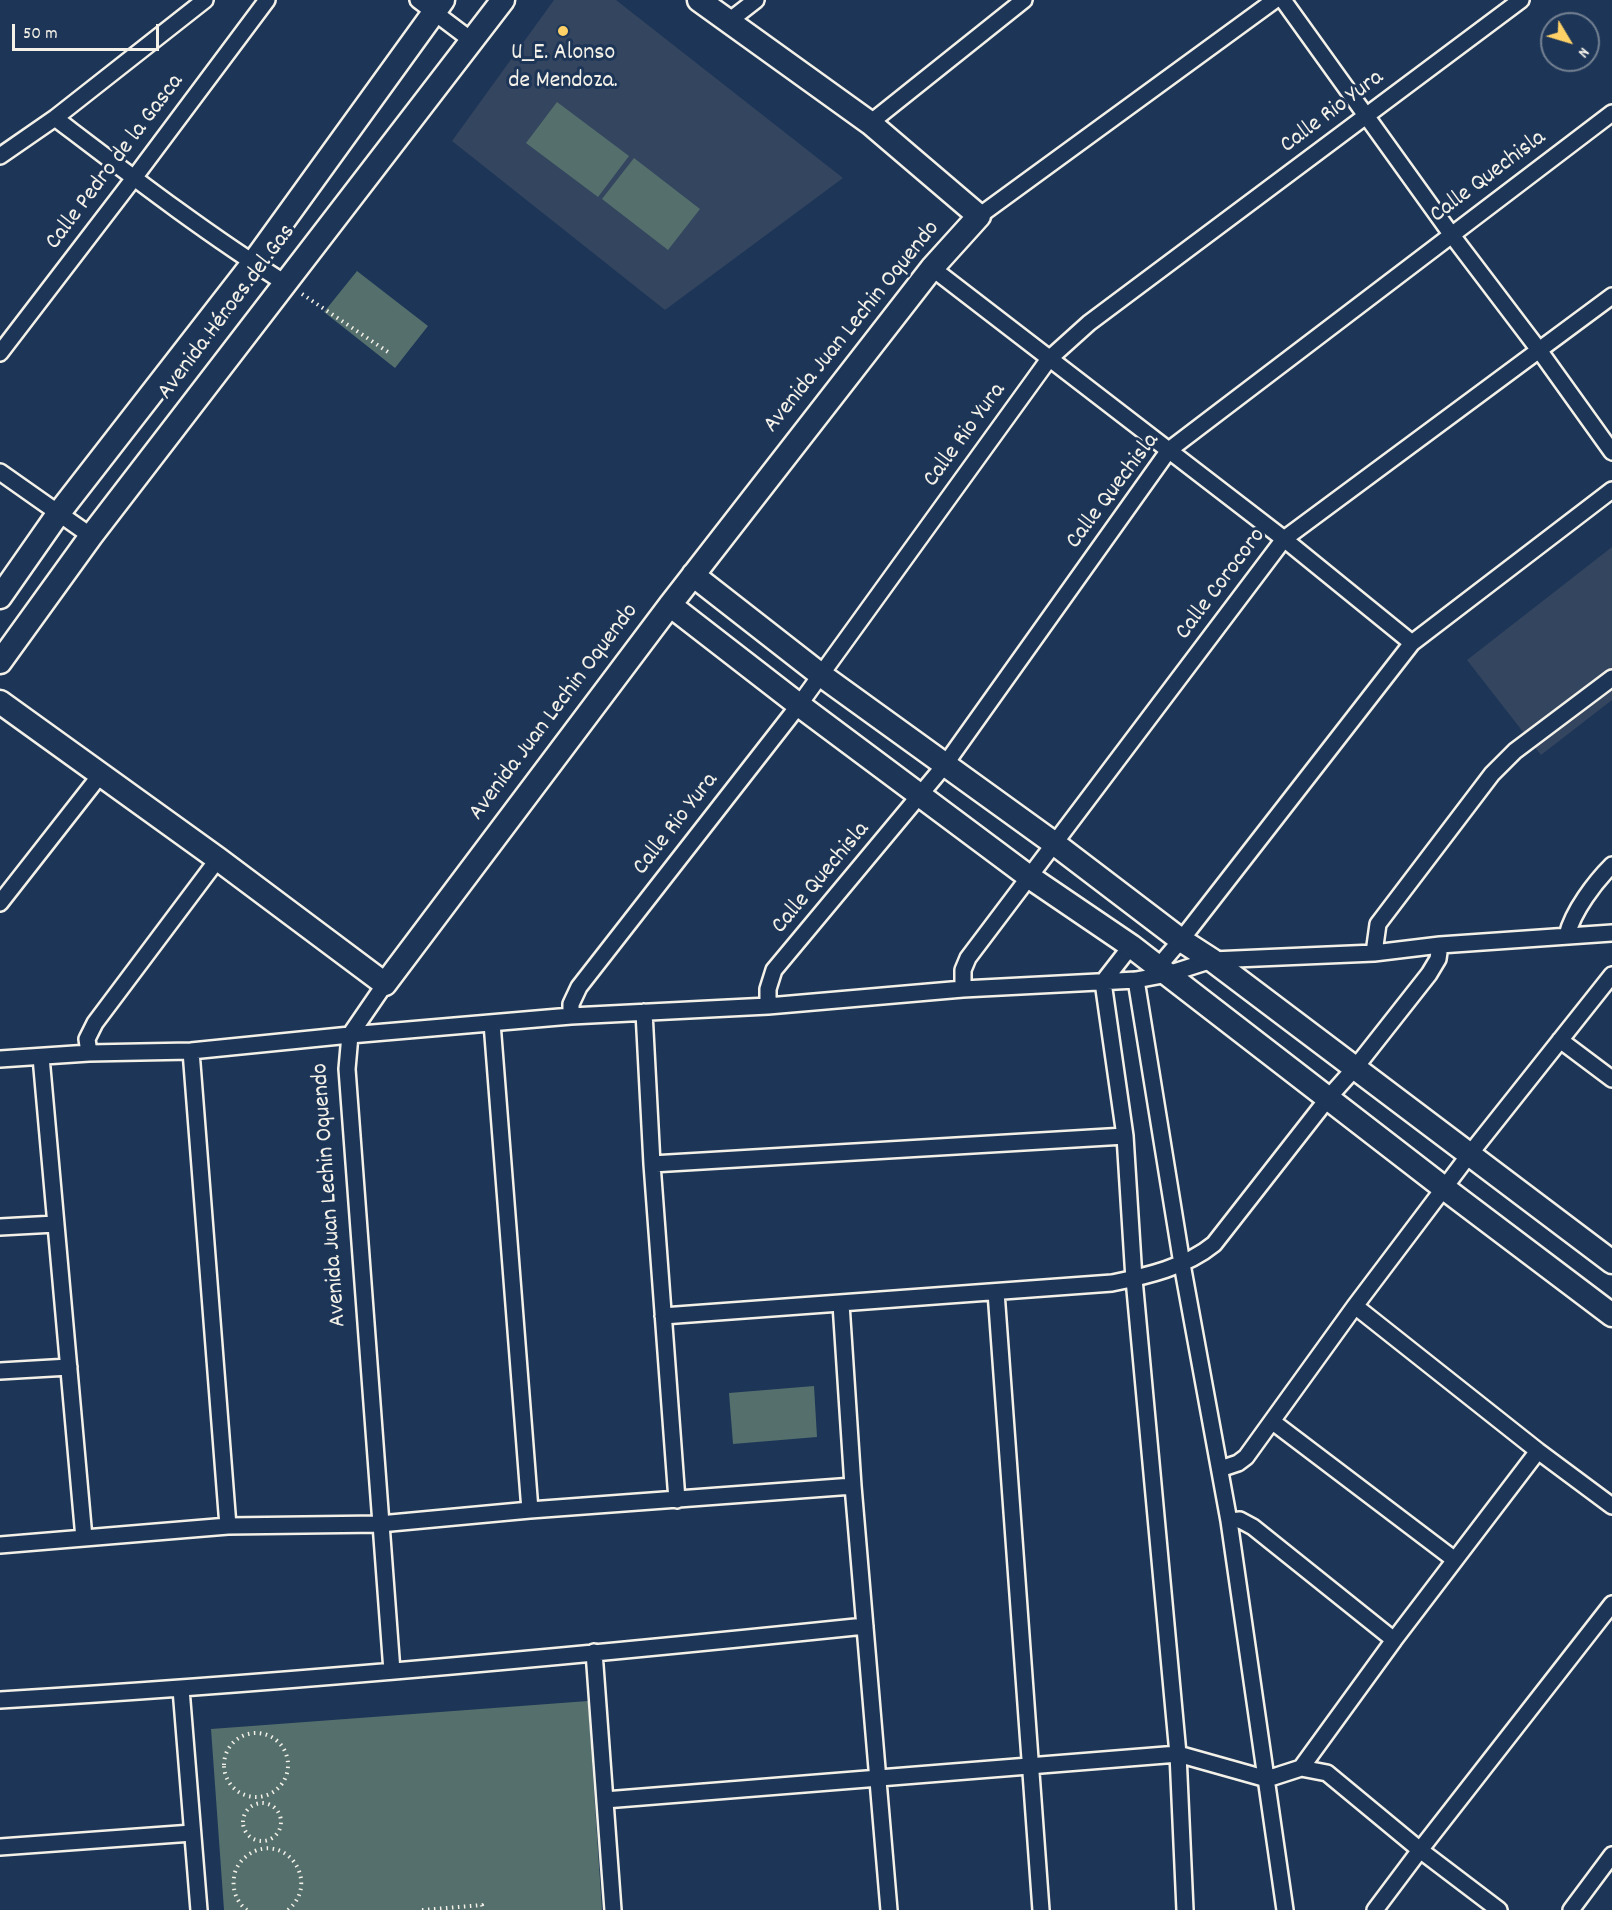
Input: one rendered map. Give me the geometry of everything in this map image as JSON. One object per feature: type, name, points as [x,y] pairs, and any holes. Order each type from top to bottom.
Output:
[{"type":"street","points":[[0,156],[55,118],[206,0]]},
{"type":"street","name":"Calle Pedro de la Gasca","points":[[0,353],[267,0]]},
{"type":"street","name":"Avenida Héroes del Gas","points":[[0,662],[91,536],[503,0]]},
{"type":"street","points":[[699,0],[870,123],[980,216]]},
{"type":"street","points":[[729,21],[756,0]]},
{"type":"street","points":[[870,123],[1024,0]]},
{"type":"street","name":"Avenida Juan Lechin Oquendo","points":[[392,1671],[347,1069],[350,1035],[384,984],[670,605],[933,268],[980,216],[1275,0]]},
{"type":"street","points":[[1283,0],[1451,234],[1539,350],[1612,452]]},
{"type":"street","name":"Calle Rio Yura","points":[[571,1016],[571,1004],[579,987],[799,705],[1049,359],[1089,323],[1521,0]]},
{"type":"street","points":[[431,4],[471,40]]},
{"type":"street","name":"Avenida Héroes del Gas","points":[[0,597],[58,514],[253,263],[431,4]]},
{"type":"street","name":"Calle Quechisla","points":[[768,1006],[768,989],[774,970],[944,766],[1169,450],[1612,113]]},
{"type":"street","points":[[55,118],[134,178],[253,263],[285,283]]},
{"type":"street","points":[[933,268],[1284,538],[1412,642]]},
{"type":"street","name":"Calle Corocoro","points":[[963,989],[963,970],[968,958],[1284,538],[1612,296]]},
{"type":"street","points":[[0,472],[91,536]]},
{"type":"street","points":[[1163,970],[1181,940],[1412,642],[1612,490]]},
{"type":"street","points":[[693,575],[820,675],[1055,844],[1181,940],[1212,960],[1612,1262]]},
{"type":"street","points":[[670,605],[799,705],[1028,876],[1131,945],[1612,1315]]},
{"type":"street","points":[[1374,953],[1378,924],[1492,774],[1515,751],[1612,678]]},
{"type":"street","points":[[0,702],[218,859],[384,984]]},
{"type":"street","points":[[0,903],[101,774]]},
{"type":"street","points":[[89,1053],[87,1040],[95,1023],[218,859]]},
{"type":"street","points":[[1567,935],[1571,921],[1604,872],[1612,865]]},
{"type":"street","points":[[0,1059],[89,1053],[191,1051],[571,1016],[768,1006],[963,989],[1137,980],[1163,970],[1212,960],[1374,953],[1440,945],[1612,933]]},
{"type":"street","points":[[1131,945],[1103,982],[1125,1136],[1134,1279],[1178,1754],[1185,1910]]},
{"type":"street","points":[[663,1316],[1112,1283],[1134,1279],[1182,1264],[1202,1254],[1214,1244],[1429,974],[1438,959],[1440,945]]},
{"type":"street","points":[[1220,1469],[1238,1463],[1246,1457],[1355,1306],[1469,1155],[1612,975]]},
{"type":"street","points":[[1137,980],[1182,1264],[1229,1521],[1285,1910]]},
{"type":"street","points":[[644,1012],[652,1164],[677,1500]]},
{"type":"street","points":[[492,1023],[530,1510]]},
{"type":"street","points":[[1560,1040],[1612,1078]]},
{"type":"street","points":[[191,1051],[228,1526]]},
{"type":"street","points":[[41,1057],[84,1538]]},
{"type":"street","points":[[652,1164],[1125,1136]]},
{"type":"street","points":[[0,1227],[55,1224]]},
{"type":"street","points":[[996,1292],[1041,1910]]},
{"type":"street","points":[[841,1304],[853,1486],[889,1910]]},
{"type":"street","points":[[1355,1306],[1538,1451],[1612,1506]]},
{"type":"street","points":[[0,1371],[69,1367]]},
{"type":"street","points":[[1273,1422],[1455,1560]]},
{"type":"street","points":[[1301,1768],[1394,1640],[1538,1451]]},
{"type":"street","points":[[0,1545],[228,1526],[380,1524],[530,1510],[853,1486]]},
{"type":"street","points":[[1229,1521],[1240,1520],[1253,1527],[1394,1640]]},
{"type":"street","points":[[1376,1910],[1420,1850],[1612,1604]]},
{"type":"street","points":[[0,1700],[181,1689],[392,1671],[865,1626]]},
{"type":"street","points":[[594,1652],[614,1910]]},
{"type":"street","points":[[181,1689],[199,1910]]},
{"type":"street","points":[[605,1800],[1178,1754],[1267,1779],[1301,1768],[1327,1773],[1420,1850],[1499,1910]]},
{"type":"street","points":[[0,1847],[192,1833]]},
{"type":"street","points":[[1571,1910],[1612,1855]]},
{"type":"path","points":[[285,283],[388,352]]},
{"type":"path","points":[[256,1733],[275,1739],[287,1756],[288,1767],[286,1777],[280,1787],[271,1794],[261,1797],[240,1794],[226,1778],[224,1767],[229,1747],[236,1740],[256,1733]]},
{"type":"path","points":[[261,1797],[261,1803]]},
{"type":"path","points":[[261,1803],[273,1806],[281,1821],[277,1834],[265,1841],[259,1841],[247,1835],[242,1822],[250,1807],[261,1803]]},
{"type":"path","points":[[265,1841],[266,1848]]},
{"type":"path","points":[[247,1910],[236,1898],[233,1886],[234,1875],[245,1856],[255,1850],[266,1848],[277,1849],[287,1854],[301,1872],[300,1894],[295,1905],[288,1910]]},
{"type":"path","points":[[425,1910],[482,1905],[483,1910]]},
{"type":"shaded area","points":[[554,0],[616,0],[843,178],[665,310],[452,141]]},
{"type":"shaded area","points":[[1612,547],[1612,700],[1541,755],[1467,660]]},
{"type":"green space","points":[[557,102],[629,156],[598,197],[526,143]]},
{"type":"green space","points":[[634,158],[700,209],[668,250],[602,199]]},
{"type":"green space","points":[[357,271],[428,326],[395,368],[324,312]]},
{"type":"green space","points":[[814,1386],[817,1437],[733,1444],[729,1393]]},
{"type":"green space","points":[[588,1701],[602,1910],[224,1910],[211,1729]]},
{"type":"place","name":"U_E. Alonso de Mendoza.","points":[[563,31]]}]
